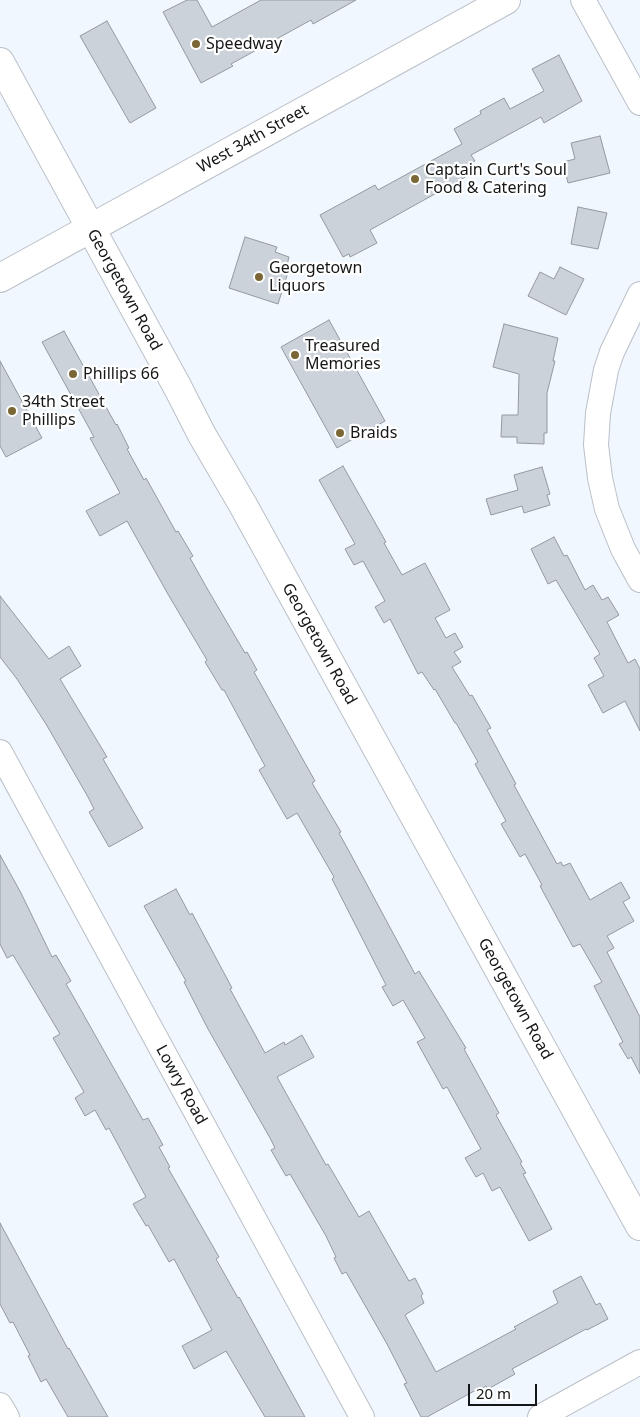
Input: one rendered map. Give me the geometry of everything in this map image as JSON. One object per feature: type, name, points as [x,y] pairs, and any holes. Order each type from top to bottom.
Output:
[{"type":"main road","name":"West 34th Street","points":[[0,278],[506,0]]},
{"type":"main road","name":"Georgetown Road","points":[[0,62],[178,388],[202,436],[247,514],[640,1226]]},
{"type":"street","points":[[583,0],[640,103]]},
{"type":"street","points":[[640,294],[612,352],[606,370],[598,413],[596,445],[606,509],[623,549],[640,580]]},
{"type":"street","name":"Lowry Road","points":[[0,752],[362,1417]]},
{"type":"street","points":[[540,1417],[640,1362]]},
{"type":"street","points":[[0,1405],[7,1417]]},
{"type":"building","points":[[187,0],[197,0],[212,27],[261,0],[356,0],[313,24],[311,20],[231,64],[233,66],[201,83],[163,12]]},
{"type":"building","points":[[107,21],[156,108],[130,123],[80,36]]},
{"type":"building","points":[[559,55],[582,101],[544,123],[541,117],[471,155],[475,161],[466,166],[469,175],[370,230],[377,243],[350,257],[349,254],[343,257],[320,215],[375,185],[378,190],[462,144],[454,129],[481,114],[480,111],[504,98],[510,109],[544,91],[532,69]]},
{"type":"building","points":[[600,136],[610,173],[568,183],[563,162],[575,159],[571,143]]},
{"type":"building","points":[[578,207],[607,213],[598,249],[571,244]]},
{"type":"building","name":"Georgetown Liquors","points":[[245,237],[277,247],[275,252],[289,257],[287,265],[290,266],[278,304],[229,288]]},
{"type":"building","points":[[560,267],[584,279],[566,315],[528,296],[540,272],[554,279]]},
{"type":"building","points":[[329,320],[385,421],[337,448],[281,347]]},
{"type":"building","points":[[504,324],[558,338],[553,361],[555,361],[547,393],[547,433],[544,433],[544,444],[517,443],[517,437],[501,437],[502,415],[518,415],[519,374],[493,367]]},
{"type":"building","points":[[64,331],[117,424],[129,448],[127,449],[144,480],[146,478],[176,532],[178,531],[193,556],[190,558],[245,653],[247,652],[257,670],[254,672],[315,781],[312,783],[341,832],[339,833],[415,974],[419,971],[466,1048],[464,1049],[499,1113],[496,1115],[522,1162],[520,1163],[526,1173],[523,1174],[552,1229],[529,1241],[500,1187],[492,1191],[483,1173],[476,1177],[465,1158],[481,1149],[447,1087],[443,1089],[417,1042],[425,1038],[403,1000],[393,1006],[382,987],[386,985],[332,879],[334,877],[297,813],[287,819],[280,807],[259,770],[265,766],[224,690],[222,690],[205,662],[207,660],[127,521],[100,536],[86,511],[120,493],[90,438],[94,437],[42,342]]},
{"type":"building","points":[[0,361],[42,438],[6,457],[0,446]]},
{"type":"building","points":[[343,466],[386,542],[384,543],[402,575],[425,563],[450,610],[435,618],[446,638],[455,633],[463,647],[454,652],[461,662],[452,667],[470,696],[472,695],[491,728],[487,730],[516,784],[514,785],[557,864],[561,862],[563,866],[570,863],[590,900],[621,882],[630,898],[623,902],[634,921],[607,936],[614,948],[607,952],[640,1017],[640,1074],[631,1057],[628,1059],[619,1044],[623,1042],[594,986],[602,982],[580,944],[573,947],[525,854],[520,857],[501,824],[506,821],[475,764],[478,762],[456,723],[422,672],[418,674],[390,619],[384,623],[375,607],[385,601],[363,561],[354,565],[345,549],[355,544],[319,480]]},
{"type":"building","points":[[542,467],[550,494],[547,495],[550,505],[524,513],[522,506],[491,515],[486,499],[518,490],[514,475]]},
{"type":"building","points":[[554,537],[564,556],[567,555],[585,590],[593,585],[602,600],[608,597],[619,615],[607,622],[628,663],[635,659],[640,669],[640,731],[625,701],[603,713],[588,685],[604,676],[594,658],[600,654],[556,580],[548,584],[531,549]]},
{"type":"building","points":[[0,596],[49,659],[69,646],[81,666],[60,679],[107,757],[103,759],[143,828],[109,847],[89,812],[94,809],[88,797],[46,724],[17,679],[0,657]]},
{"type":"building","points":[[0,855],[52,957],[56,955],[71,981],[66,984],[143,1120],[148,1118],[163,1145],[159,1147],[170,1167],[168,1168],[219,1257],[216,1259],[305,1417],[265,1417],[226,1351],[194,1369],[182,1346],[212,1330],[174,1259],[169,1262],[148,1225],[146,1226],[133,1204],[146,1197],[109,1128],[106,1130],[95,1110],[85,1116],[75,1098],[84,1092],[53,1038],[60,1034],[13,955],[7,958],[0,944]]},
{"type":"building","points":[[176,889],[190,915],[192,913],[265,1053],[284,1042],[285,1045],[302,1035],[314,1057],[277,1077],[326,1165],[328,1164],[359,1217],[369,1211],[409,1281],[415,1278],[423,1294],[421,1296],[424,1303],[405,1315],[436,1372],[516,1329],[514,1327],[558,1303],[553,1291],[581,1276],[596,1305],[600,1303],[608,1319],[512,1369],[515,1374],[488,1389],[486,1386],[477,1392],[476,1390],[427,1417],[421,1417],[404,1384],[407,1383],[387,1344],[346,1272],[342,1274],[326,1236],[290,1174],[286,1176],[271,1150],[275,1148],[270,1138],[208,1029],[184,982],[186,981],[144,906]]},
{"type":"building","points":[[0,1223],[68,1349],[108,1417],[68,1417],[46,1379],[41,1382],[13,1322],[10,1323],[0,1304]]},
{"type":"place","name":"Speedway","points":[[196,44]]},
{"type":"place","name":"Captain Curt's Soul Food & Catering","points":[[415,179]]},
{"type":"place","name":"Georgetown Liquors","points":[[259,277]]},
{"type":"place","name":"Treasured Memories","points":[[295,355]]},
{"type":"place","name":"Phillips 66","points":[[73,374]]},
{"type":"place","name":"34th Street Phillips","points":[[12,411]]},
{"type":"place","name":"Braids","points":[[340,433]]}]
